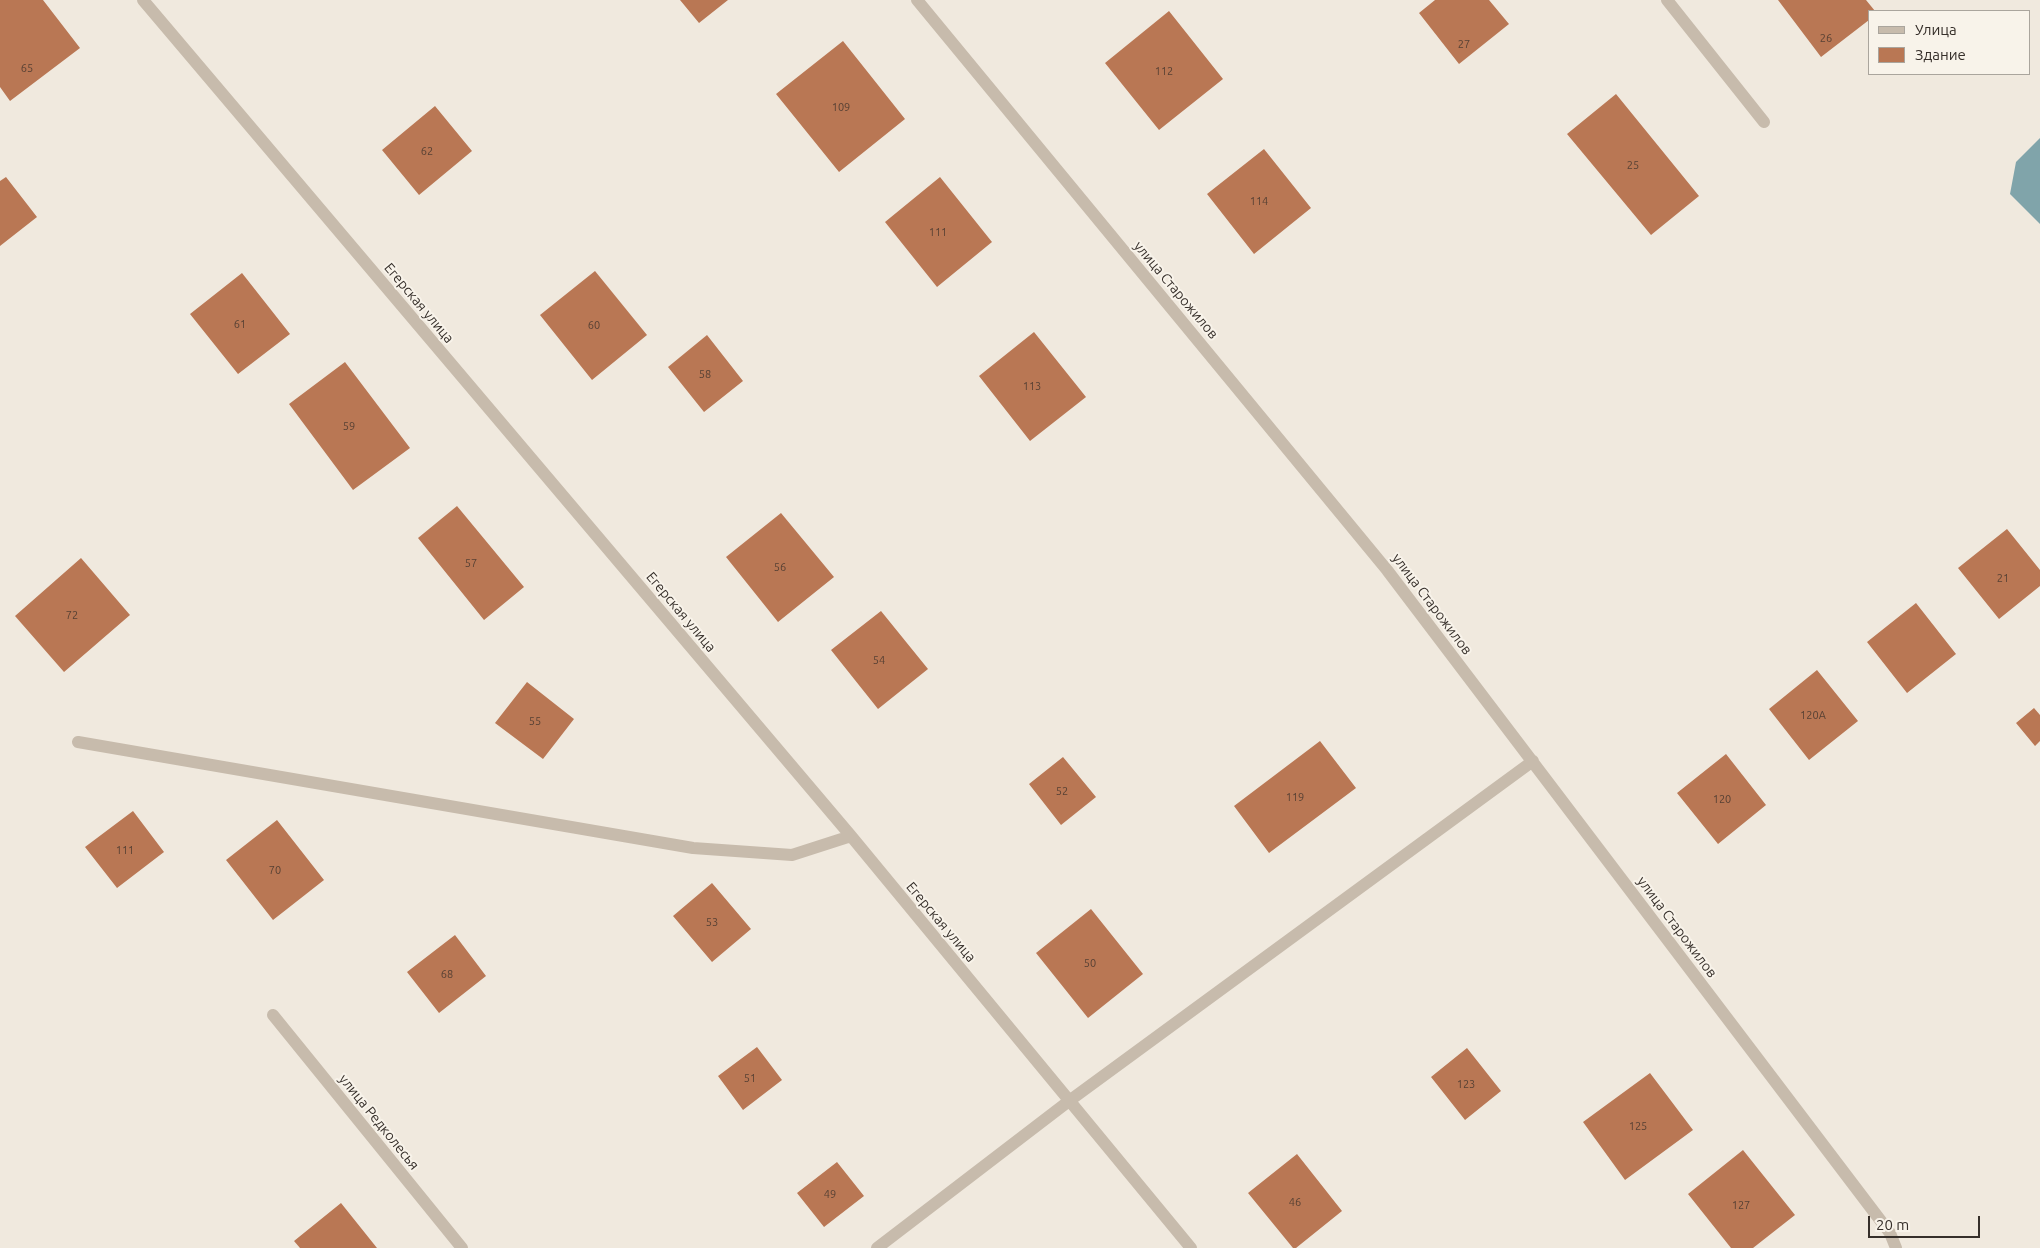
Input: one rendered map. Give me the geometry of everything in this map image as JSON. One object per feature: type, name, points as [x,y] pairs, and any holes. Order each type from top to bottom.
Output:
[{"type":"street","name":"Егерская улица","points":[[143,0],[851,836],[1191,1248]]},
{"type":"street","name":"улица Старожилов","points":[[917,0],[1381,562],[1890,1233],[1896,1248]]},
{"type":"street","points":[[1667,0],[1764,122]]},
{"type":"street","points":[[78,742],[692,848],[792,855],[851,836]]},
{"type":"street","points":[[877,1248],[1070,1101],[1533,761]]},
{"type":"street","name":"улица Редколесья","points":[[273,1015],[462,1248]]},
{"type":"water","points":[[2040,138],[2040,224],[2010,194],[2016,162]]},
{"type":"building","points":[[0,0],[43,0],[80,48],[10,101],[0,87]]},
{"type":"building","points":[[680,0],[728,0],[699,23]]},
{"type":"building","points":[[1435,0],[1489,0],[1509,24],[1459,64],[1419,13]]},
{"type":"building","points":[[1778,0],[1866,0],[1874,10],[1868,10],[1868,21],[1821,57]]},
{"type":"building","points":[[1169,11],[1223,79],[1159,130],[1105,63]]},
{"type":"building","points":[[843,41],[905,119],[839,172],[776,94]]},
{"type":"building","points":[[1616,94],[1699,196],[1651,235],[1567,134]]},
{"type":"building","points":[[435,106],[472,151],[419,195],[382,150]]},
{"type":"building","points":[[1264,149],[1311,208],[1254,254],[1207,194]]},
{"type":"building","points":[[6,177],[37,217],[0,246],[0,181]]},
{"type":"building","points":[[940,177],[992,242],[937,287],[885,222]]},
{"type":"building","points":[[595,271],[647,335],[592,380],[540,315]]},
{"type":"building","points":[[242,273],[290,334],[238,374],[190,314]]},
{"type":"building","points":[[1034,332],[1086,397],[1030,441],[979,376]]},
{"type":"building","points":[[707,335],[743,381],[704,412],[668,367]]},
{"type":"building","points":[[345,362],[410,448],[353,490],[289,404]]},
{"type":"building","points":[[457,506],[524,587],[484,620],[418,538]]},
{"type":"building","points":[[781,513],[834,577],[778,622],[726,557]]},
{"type":"building","points":[[2007,529],[2040,570],[2040,586],[1999,619],[1958,568]]},
{"type":"building","points":[[81,558],[130,615],[64,672],[15,616]]},
{"type":"building","points":[[1916,603],[1956,654],[1907,693],[1867,642]]},
{"type":"building","points":[[881,611],[928,669],[878,709],[831,650]]},
{"type":"building","points":[[1817,670],[1858,721],[1809,760],[1769,709]]},
{"type":"building","points":[[527,682],[574,719],[543,759],[495,723]]},
{"type":"building","points":[[2034,708],[2040,715],[2040,741],[2035,746],[2016,723]]},
{"type":"building","points":[[1320,741],[1356,788],[1269,853],[1234,806]]},
{"type":"building","points":[[1726,754],[1766,805],[1718,844],[1677,793]]},
{"type":"building","points":[[1063,757],[1096,797],[1061,825],[1029,784]]},
{"type":"building","points":[[133,811],[164,852],[117,888],[85,847]]},
{"type":"building","points":[[277,820],[324,880],[273,920],[226,860]]},
{"type":"building","points":[[712,883],[751,929],[712,962],[673,916]]},
{"type":"building","points":[[1091,909],[1143,974],[1088,1018],[1036,953]]},
{"type":"building","points":[[455,935],[486,976],[439,1013],[407,972]]},
{"type":"building","points":[[757,1047],[782,1080],[743,1110],[718,1076]]},
{"type":"building","points":[[1467,1048],[1501,1091],[1465,1120],[1431,1077]]},
{"type":"building","points":[[1650,1073],[1693,1130],[1625,1180],[1583,1122]]},
{"type":"building","points":[[1743,1150],[1795,1215],[1753,1248],[1731,1248],[1688,1194]]},
{"type":"building","points":[[1297,1154],[1342,1211],[1296,1248],[1293,1248],[1248,1193]]},
{"type":"building","points":[[837,1162],[864,1196],[824,1227],[797,1193]]},
{"type":"building","points":[[341,1203],[377,1248],[300,1248],[294,1241]]}]
